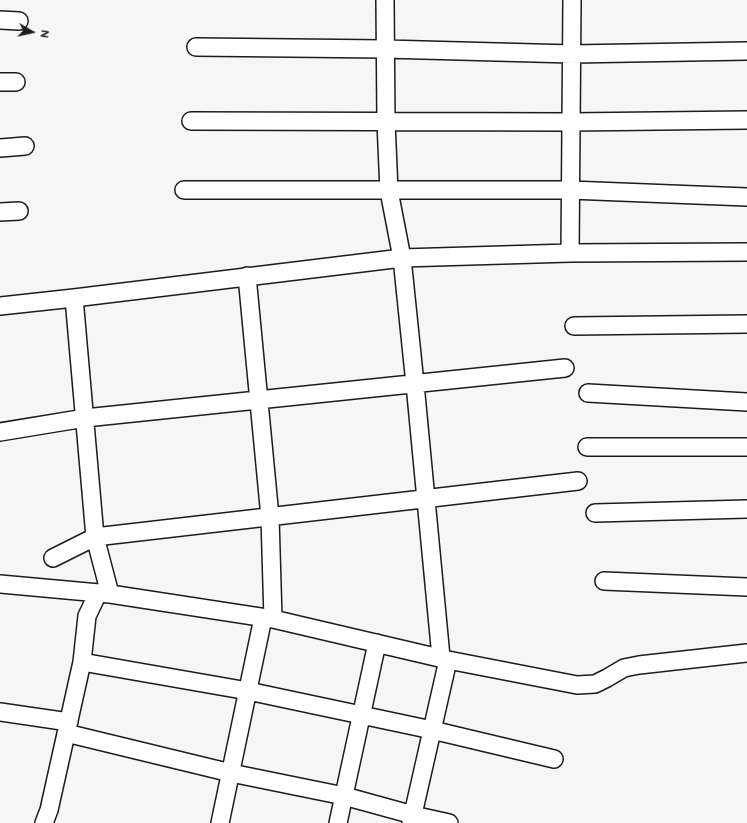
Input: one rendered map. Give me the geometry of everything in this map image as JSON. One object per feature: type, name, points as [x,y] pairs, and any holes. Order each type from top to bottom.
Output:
[{"type":"street","points":[[385,0],[386,122],[389,191],[402,258],[416,384],[426,499],[445,659],[432,730],[412,819]]},
{"type":"street","points":[[570,253],[572,0]]},
{"type":"street","points":[[0,20],[20,21]]},
{"type":"street","points":[[196,47],[385,49],[572,54],[747,51]]},
{"type":"street","points":[[191,121],[571,122],[747,120]]},
{"type":"street","points":[[0,148],[25,146]]},
{"type":"street","points":[[184,190],[570,190],[747,197]]},
{"type":"street","points":[[0,212],[19,211]]},
{"type":"street","points":[[0,306],[402,258],[570,253],[747,252]]},
{"type":"street","points":[[220,823],[248,691],[268,619],[270,517],[247,276]]},
{"type":"street","points":[[44,823],[49,810],[82,662],[87,616],[104,593],[95,537],[74,298]]},
{"type":"street","points":[[574,326],[747,324]]},
{"type":"street","points":[[0,432],[85,418],[566,368]]},
{"type":"street","points":[[588,393],[747,402]]},
{"type":"street","points":[[587,447],[747,447]]},
{"type":"street","points":[[53,558],[95,537],[578,481]]},
{"type":"street","points":[[595,513],[747,509]]},
{"type":"street","points":[[604,581],[747,587]]},
{"type":"street","points":[[0,584],[104,593],[268,619],[445,659],[577,685],[595,684],[624,668],[639,665],[747,653]]},
{"type":"street","points":[[338,823],[377,643]]},
{"type":"street","points":[[82,662],[248,691],[432,730],[554,759]]},
{"type":"street","points":[[0,712],[67,727],[231,773],[344,796],[412,819],[449,823]]}]
